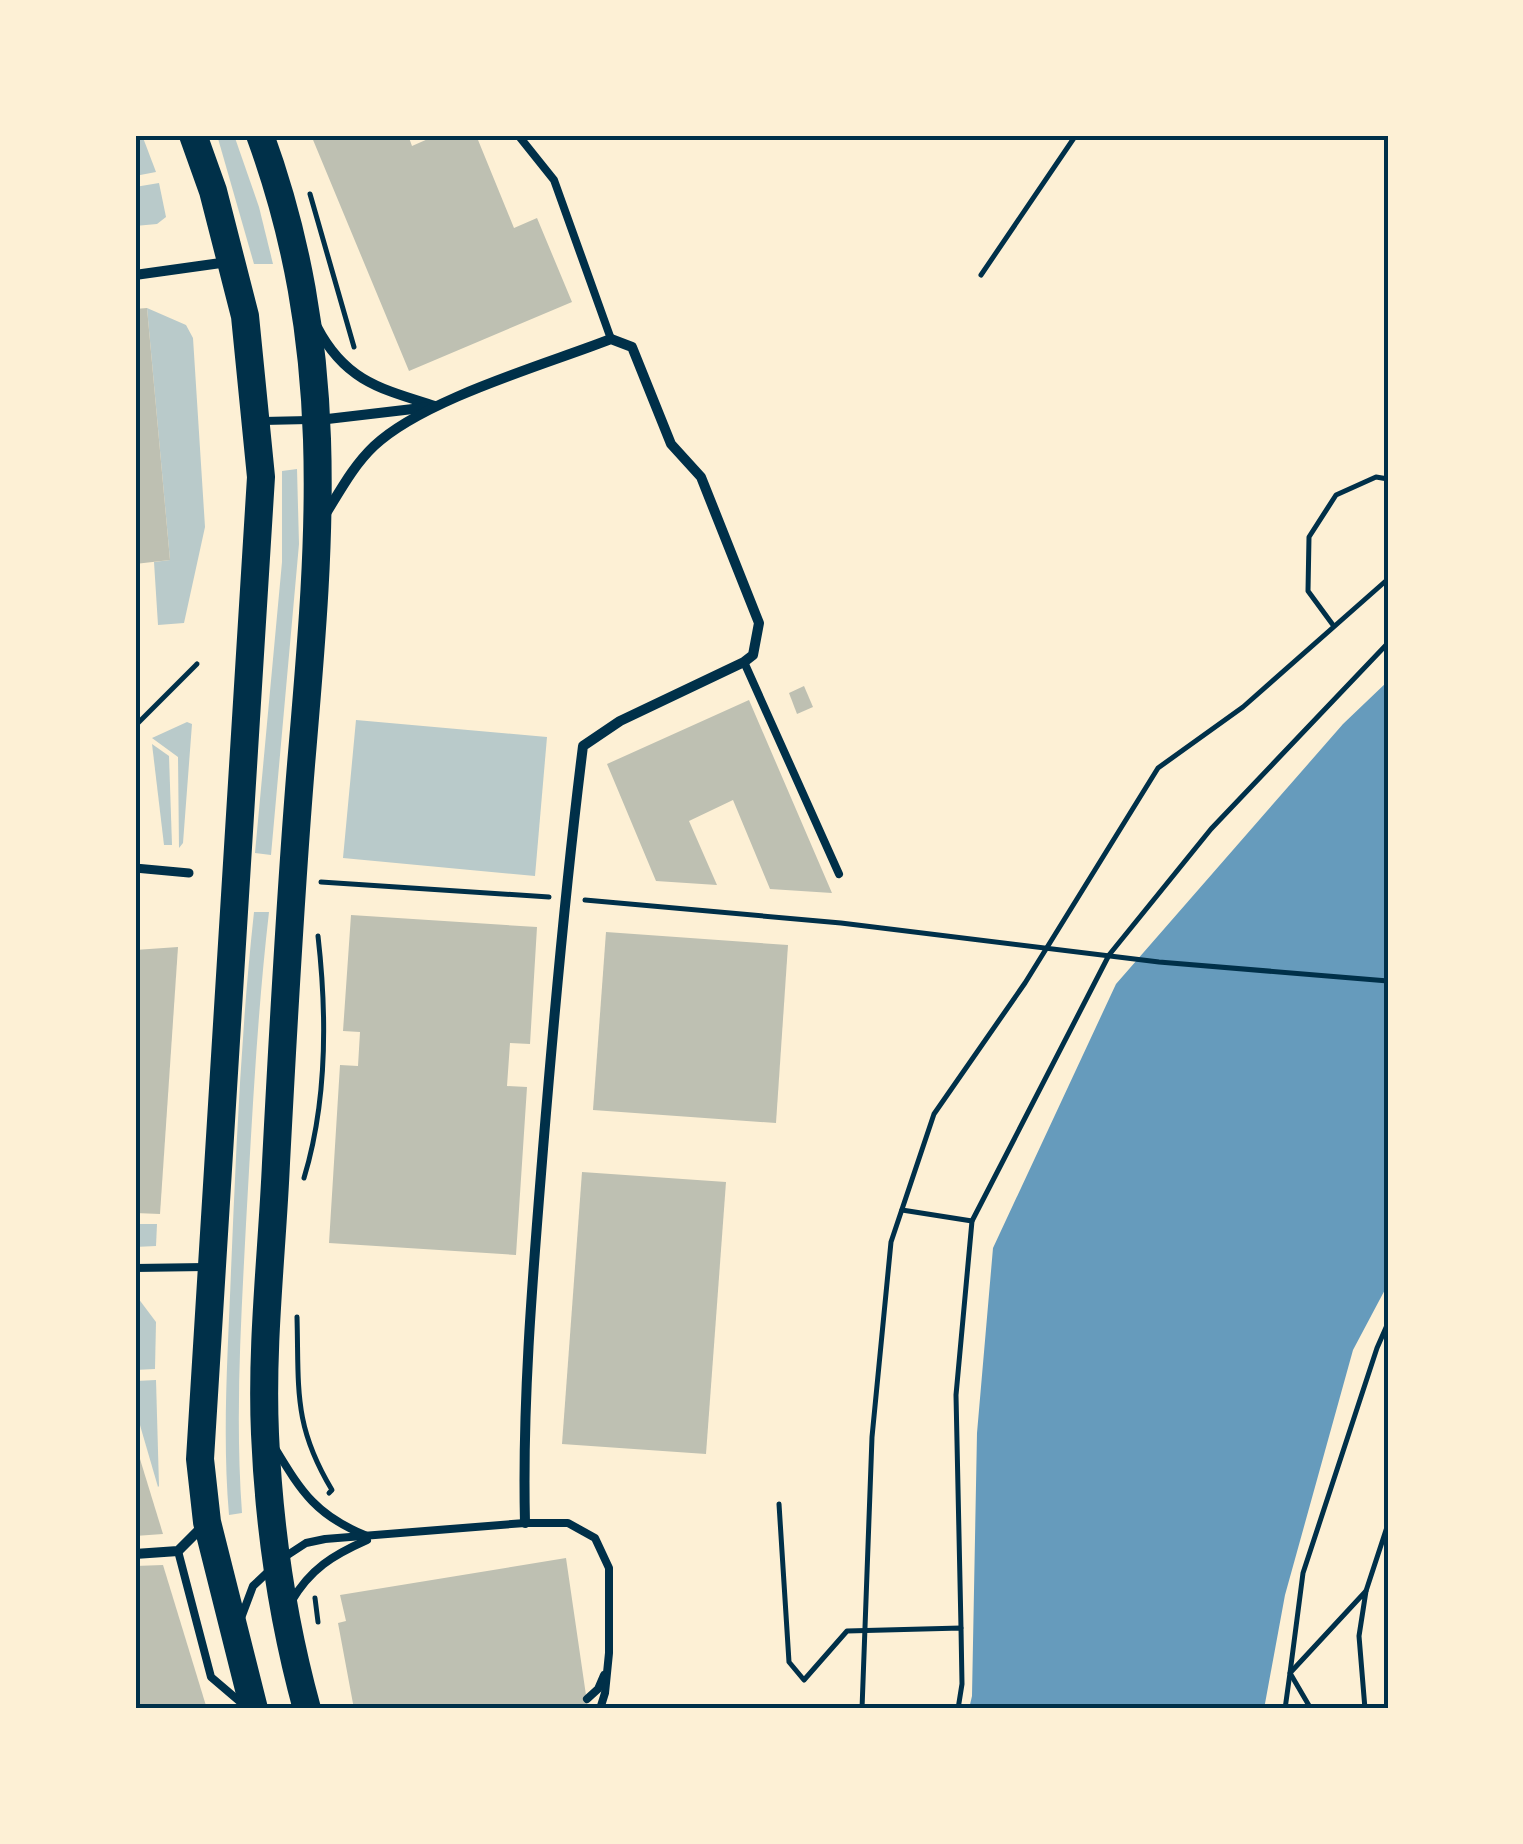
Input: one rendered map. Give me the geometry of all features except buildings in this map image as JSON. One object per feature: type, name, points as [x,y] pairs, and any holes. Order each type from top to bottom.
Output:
[{"type":"highway","points":[[194,135],[232,261],[244,316],[261,477],[200,1460],[207,1522],[251,1709]]},
{"type":"highway","points":[[260,135],[304,296],[318,420],[320,524],[290,900],[264,1432],[275,1565],[285,1627],[307,1709]]},
{"type":"street","points":[[135,276],[232,261]]},
{"type":"street","points":[[304,296],[336,361],[373,386],[436,406]]},
{"type":"street","points":[[320,524],[357,464],[388,434],[436,406],[611,339],[632,347],[671,444],[701,477],[760,623],[753,655],[744,662],[620,721],[582,746],[564,898],[536,1235],[524,1477],[526,1523]]},
{"type":"street","points":[[318,420],[436,406]]},
{"type":"street","points":[[135,868],[189,873]]},
{"type":"street","points":[[135,1554],[178,1551],[207,1522]]},
{"type":"lane","points":[[518,135],[554,180],[611,339]]},
{"type":"lane","points":[[256,421],[318,420]]},
{"type":"lane","points":[[744,662],[838,874]]},
{"type":"lane","points":[[135,1268],[210,1267]]},
{"type":"lane","points":[[264,1432],[317,1506],[342,1526],[371,1538]]},
{"type":"lane","points":[[236,1642],[253,1586],[306,1543],[526,1523],[568,1524],[594,1538],[609,1568],[608,1650],[600,1709]]},
{"type":"lane","points":[[285,1627],[291,1602],[305,1579],[332,1556],[371,1538]]},
{"type":"lane","points":[[178,1551],[211,1677],[251,1709]]},
{"type":"lane","points":[[587,1699],[603,1678],[608,1650]]},
{"type":"path","points":[[981,275],[1076,135]]},
{"type":"path","points":[[1333,626],[1308,591],[1309,537],[1336,495],[1376,477],[1388,480]]},
{"type":"path","points":[[135,572],[135,581]]},
{"type":"path","points":[[862,1709],[872,1437],[891,1242],[934,1114],[1025,982],[1158,768],[1243,707],[1388,579]]},
{"type":"path","points":[[958,1709],[962,1684],[956,1395],[972,1221],[1109,956],[1211,828],[1388,643]]},
{"type":"path","points":[[135,726],[197,664]]},
{"type":"path","points":[[315,882],[316,896]]},
{"type":"path","points":[[841,923],[1159,962],[1388,981]]},
{"type":"path","points":[[299,1195],[316,1138],[324,992],[317,924]]},
{"type":"path","points":[[902,1210],[972,1221]]},
{"type":"path","points":[[297,1314],[300,1413],[313,1457],[332,1490]]},
{"type":"path","points":[[1285,1709],[1303,1573],[1388,1323]]},
{"type":"path","points":[[779,1504],[789,1662],[804,1680],[847,1632],[961,1628]]},
{"type":"path","points":[[1365,1709],[1359,1636],[1366,1591],[1388,1524]]},
{"type":"path","points":[[1290,1673],[1366,1591]]},
{"type":"path","points":[[1290,1673],[1311,1709]]},
{"type":"shaded area","points":[[135,135],[142,135],[156,172],[135,176]]},
{"type":"shaded area","points":[[217,135],[234,135],[259,207],[273,264],[254,264]]},
{"type":"shaded area","points":[[159,183],[166,217],[157,224],[135,226],[135,187]]},
{"type":"shaded area","points":[[147,308],[186,325],[193,338],[205,527],[184,623],[158,625],[154,562],[170,560]]},
{"type":"shaded area","points":[[297,469],[299,544],[271,855],[255,853],[282,562],[282,471]]},
{"type":"shaded area","points":[[356,720],[547,737],[535,876],[343,858]]},
{"type":"shaded area","points":[[187,722],[192,724],[183,843],[179,848],[178,757],[152,738]]},
{"type":"shaded area","points":[[152,744],[169,756],[172,845],[164,845]]},
{"type":"shaded area","points":[[254,912],[269,912],[255,1068],[242,1296],[242,1513],[229,1515],[228,1332]]},
{"type":"shaded area","points":[[135,1224],[157,1224],[156,1246],[135,1247]]},
{"type":"shaded area","points":[[135,1294],[156,1322],[155,1369],[135,1370]]},
{"type":"shaded area","points":[[156,1380],[158,1487],[135,1408],[135,1381]]},
{"type":"water","points":[[1388,681],[1388,1284],[1353,1350],[1285,1595],[1264,1709],[969,1709],[977,1433],[993,1248],[1116,984],[1343,724]]}]
